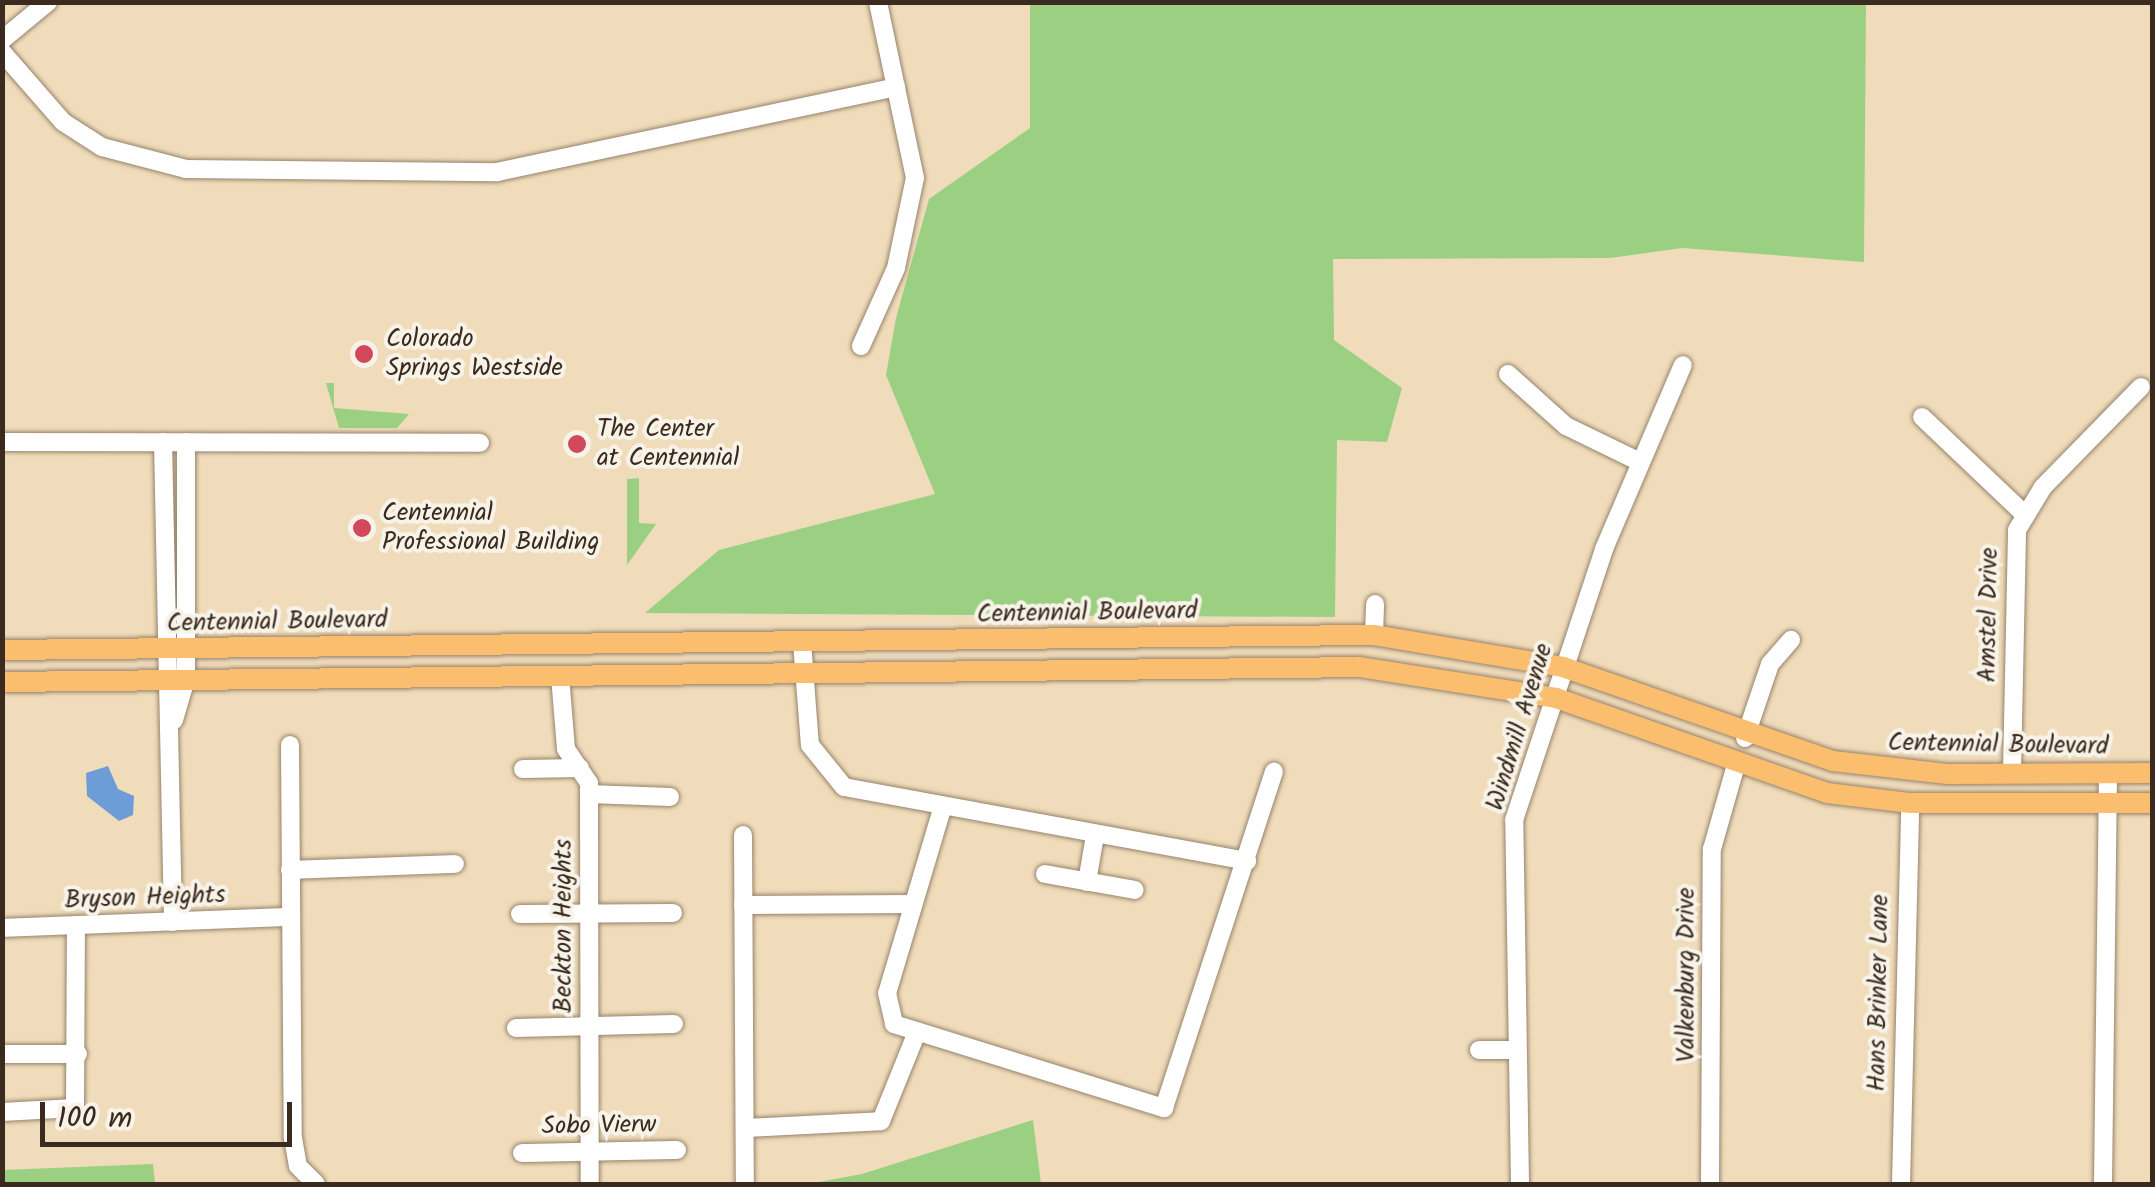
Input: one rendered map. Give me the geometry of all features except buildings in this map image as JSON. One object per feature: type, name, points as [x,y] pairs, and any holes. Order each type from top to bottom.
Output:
[{"type":"main road","name":"Centennial Boulevard","points":[[2,650],[1374,635],[1564,668],[1745,738],[1886,769],[2152,772]]},
{"type":"main road","points":[[2,682],[1360,668],[1556,698],[1736,768],[1910,803],[2152,804]]},
{"type":"street","points":[[2,40],[48,2]]},
{"type":"street","points":[[861,346],[896,268],[916,178],[878,2]]},
{"type":"street","points":[[2,52],[63,122],[102,147],[186,169],[497,172],[896,87]]},
{"type":"street","name":"Windmill Avenue","points":[[1520,1184],[1514,1050],[1514,820],[1564,668],[1640,462],[1683,365]]},
{"type":"street","points":[[1508,374],[1566,426],[1640,462]]},
{"type":"street","points":[[1922,417],[2023,513],[2141,387]]},
{"type":"street","points":[[2,442],[480,443]]},
{"type":"street","points":[[163,442],[162,680],[173,725],[174,922]]},
{"type":"street","points":[[173,725],[186,679],[186,442]]},
{"type":"street","name":"Amstel Drive","points":[[2012,772],[2014,546],[2023,513]]},
{"type":"street","points":[[1374,635],[1375,604]]},
{"type":"street","points":[[1745,738],[1770,664],[1791,640]]},
{"type":"street","points":[[802,642],[810,745],[828,774],[864,796],[1247,861]]},
{"type":"street","name":"Beckton Heights","points":[[560,676],[563,734],[589,794],[590,1184]]},
{"type":"street","points":[[290,745],[293,1138],[298,1166],[316,1184]]},
{"type":"street","points":[[522,769],[580,768]]},
{"type":"street","name":"Valkenburg Drive","points":[[1710,1184],[1712,848],[1736,768]]},
{"type":"street","points":[[942,809],[886,1005],[894,1024],[915,1037],[1152,1108],[1172,1104],[1274,771]]},
{"type":"street","points":[[2102,1184],[2108,773]]},
{"type":"street","points":[[589,794],[670,797]]},
{"type":"street","name":"Hans Brinker Lane","points":[[1901,1184],[1910,803]]},
{"type":"street","points":[[742,835],[746,1182]]},
{"type":"street","points":[[1086,882],[1095,835]]},
{"type":"street","points":[[290,870],[455,864]]},
{"type":"street","points":[[1045,874],[1134,890]]},
{"type":"street","points":[[743,905],[913,904]]},
{"type":"street","points":[[520,914],[673,913]]},
{"type":"street","name":"Bryson Heights","points":[[2,928],[290,916]]},
{"type":"street","points":[[2,1112],[75,1108],[76,926]]},
{"type":"street","points":[[516,1028],[674,1024]]},
{"type":"street","points":[[745,1128],[882,1120],[915,1037]]},
{"type":"street","points":[[1480,1050],[1514,1050]]},
{"type":"street","points":[[2,1054],[78,1054]]},
{"type":"street","name":"Sobo Vierw","points":[[522,1152],[677,1150]]},
{"type":"green space","points":[[1030,3],[1866,3],[1864,262],[1682,248],[1610,258],[1333,259],[1334,340],[1402,388],[1387,442],[1337,440],[1335,617],[645,613],[719,550],[935,494],[886,375],[896,318],[929,199],[1030,128]]},
{"type":"green space","points":[[326,383],[334,383],[334,408],[409,414],[397,428],[339,428]]},
{"type":"green space","points":[[639,478],[639,523],[656,524],[627,565],[627,479]]},
{"type":"green space","points":[[1033,1120],[1041,1184],[808,1184],[862,1174]]},
{"type":"green space","points":[[153,1164],[155,1184],[3,1184],[3,1170]]},
{"type":"water","points":[[108,766],[118,789],[134,796],[133,815],[119,821],[87,796],[86,773]]},
{"type":"place","name":"Colorado Springs Westside","points":[[364,354]]},
{"type":"place","name":"The Center at Centennial","points":[[577,444]]},
{"type":"place","name":"Centennial Professional Building","points":[[362,528]]}]
